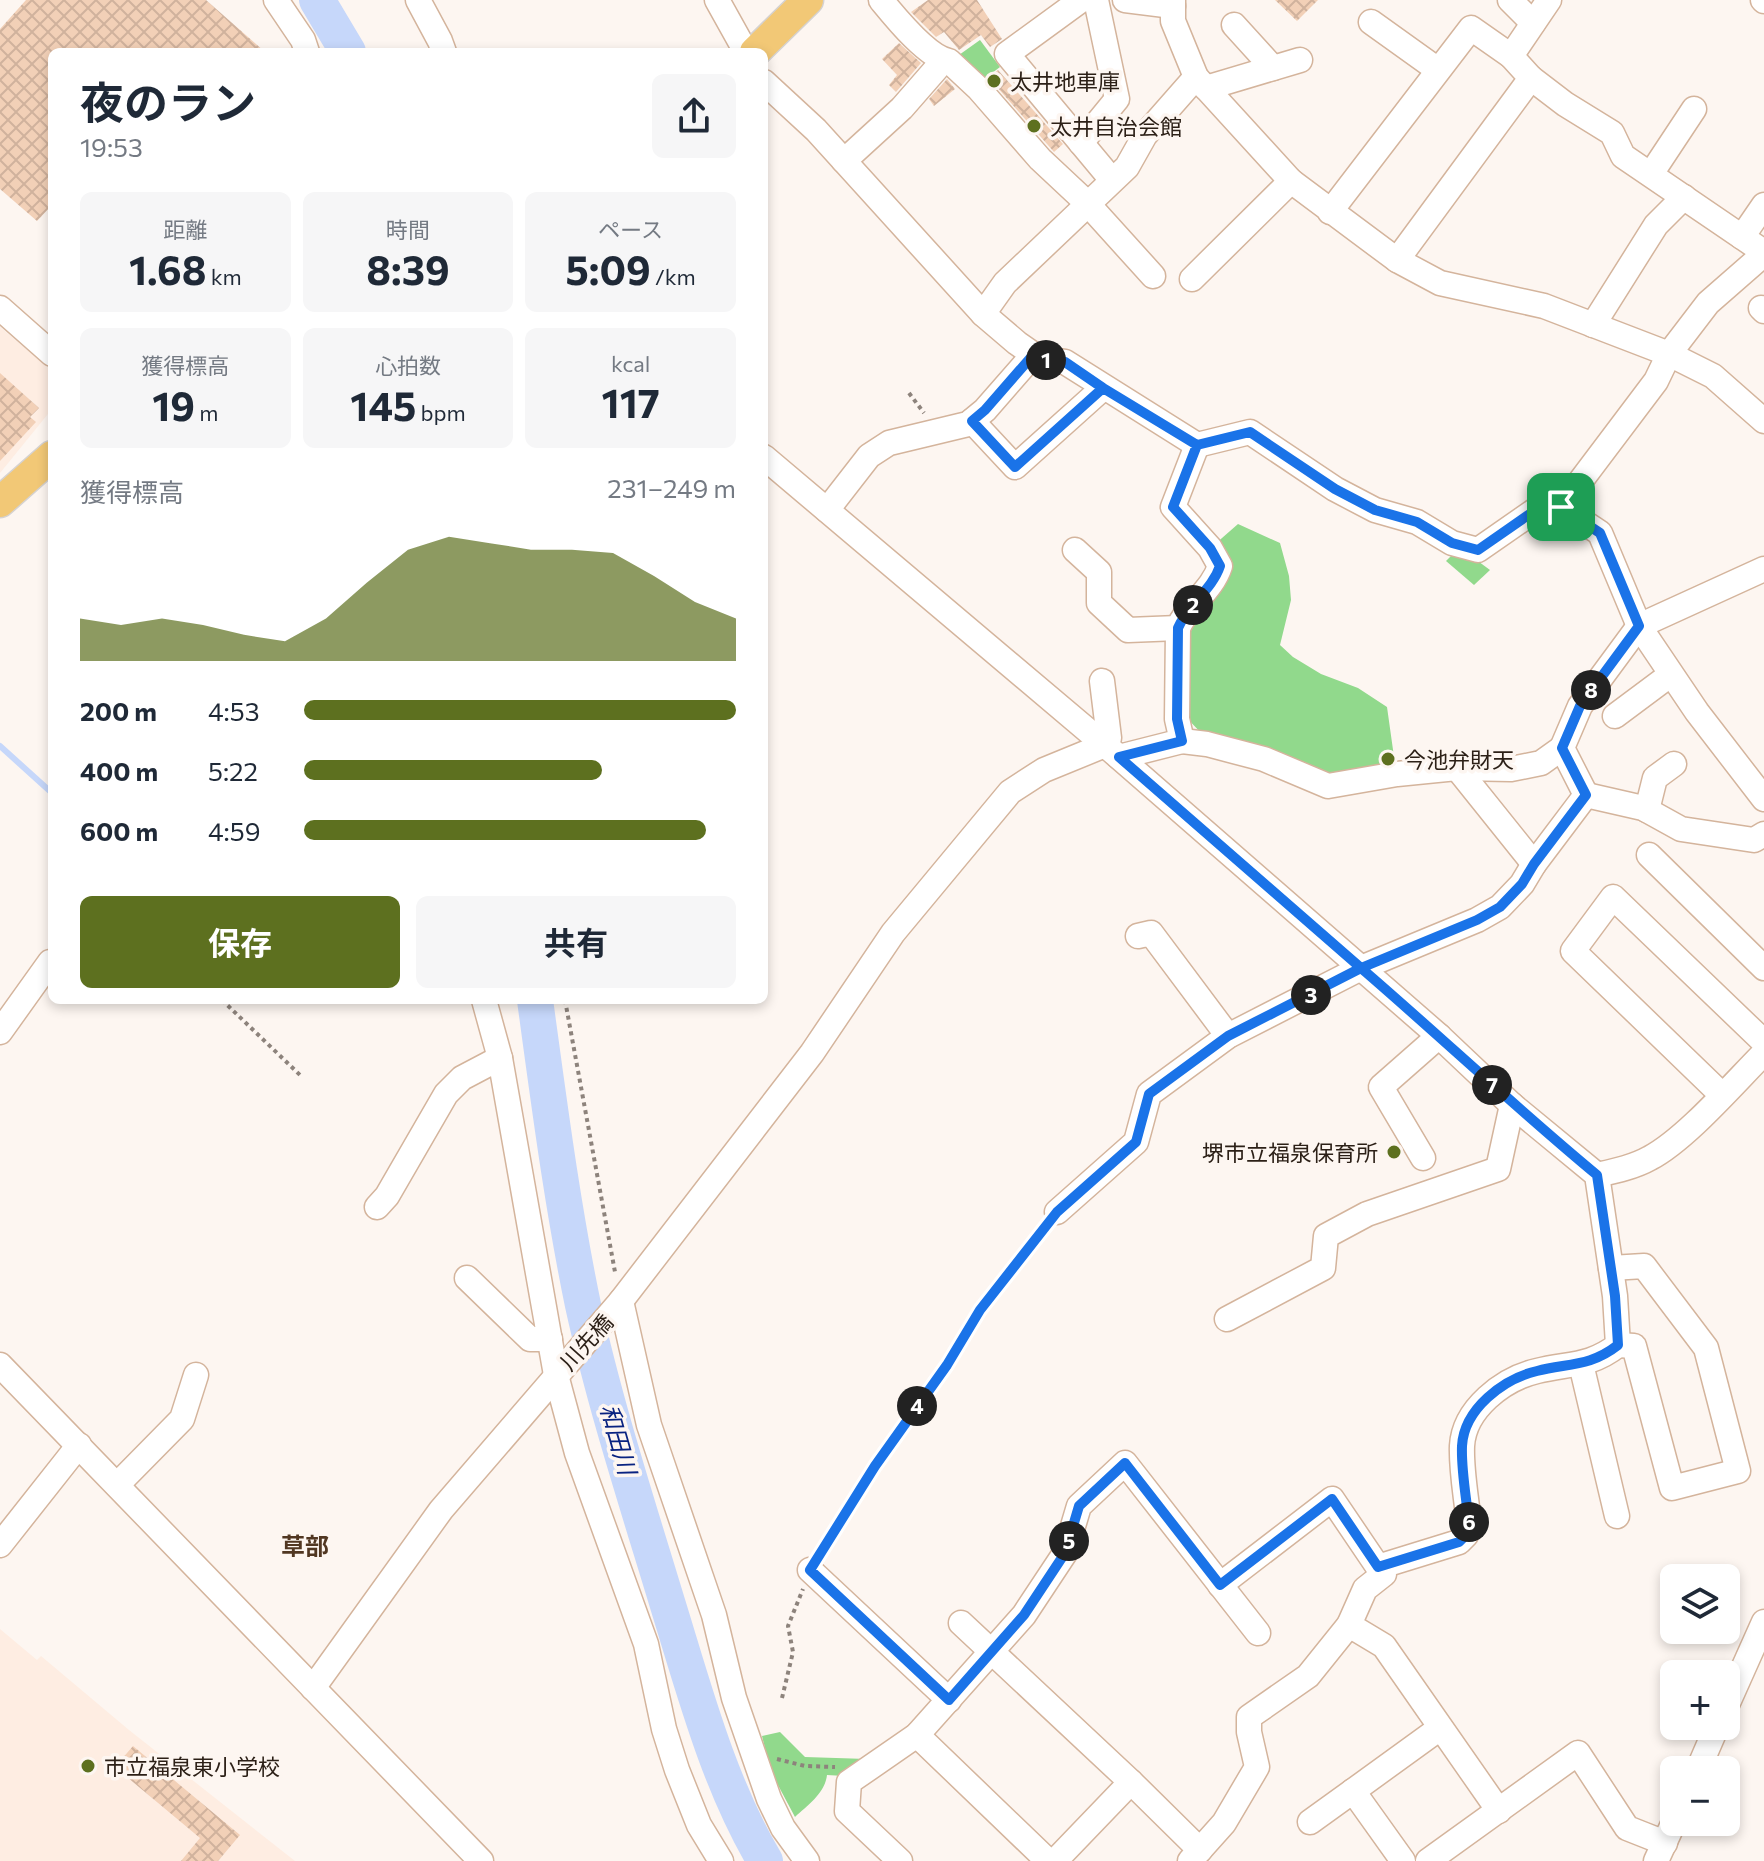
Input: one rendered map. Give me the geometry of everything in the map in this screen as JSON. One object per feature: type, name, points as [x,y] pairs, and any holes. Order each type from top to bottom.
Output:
[{"type":"main road","points":[[759,48],[808,0]]},
{"type":"main road","points":[[0,502],[48,460]]},
{"type":"street","points":[[276,0],[306,48]]},
{"type":"street","points":[[717,0],[744,48]]},
{"type":"street","points":[[881,0],[931,52],[943,61],[949,61],[979,89],[1040,159],[1087,203],[1153,276]]},
{"type":"street","points":[[1081,0],[1007,54],[1112,180]]},
{"type":"street","points":[[1081,143],[1117,99],[1096,0]]},
{"type":"street","points":[[1125,0],[1173,3],[1173,21],[1201,83],[1291,181],[1397,260],[1440,283],[1544,306],[1669,354],[1713,376],[1764,421]]},
{"type":"street","points":[[1510,0],[1533,23]]},
{"type":"street","points":[[1511,56],[1549,0]]},
{"type":"street","points":[[424,3],[442,48]]},
{"type":"street","points":[[1371,22],[1438,70]]},
{"type":"street","points":[[1234,25],[1273,68]]},
{"type":"street","points":[[1330,212],[1471,28],[1511,56],[1531,78],[1565,104],[1612,133],[1623,156],[1764,253],[1708,303],[1669,354],[1656,381],[1561,507]]},
{"type":"street","points":[[983,314],[1005,283],[1127,167],[1145,135],[1201,83],[1300,60]]},
{"type":"street","points":[[844,161],[902,108],[943,61]]},
{"type":"street","points":[[1397,260],[1531,78]]},
{"type":"street","points":[[768,86],[844,161],[983,314],[1033,355],[1040,359],[1065,362],[1197,445],[1250,432],[1335,489],[1375,510],[1417,522],[1452,543],[1478,550],[1537,509],[1561,507],[1600,533],[1639,626],[1670,675],[1756,771],[1764,799]]},
{"type":"street","points":[[1651,174],[1694,109]]},
{"type":"street","points":[[1192,279],[1291,181]]},
{"type":"street","points":[[1593,325],[1656,225],[1684,197]]},
{"type":"street","points":[[1742,237],[1764,205]]},
{"type":"street","points":[[0,308],[48,350]]},
{"type":"street","points":[[827,510],[869,456],[889,443],[972,421],[1033,355]]},
{"type":"street","points":[[972,421],[1015,467],[1103,388]]},
{"type":"street","points":[[1197,445],[1173,507],[1210,548],[1220,566],[1216,579],[1183,616],[1178,628],[1177,719],[1182,741],[1207,744],[1264,759],[1328,786],[1397,774],[1457,768],[1511,769],[1541,763],[1562,748],[1580,706],[1639,626],[1764,569]]},
{"type":"street","points":[[768,460],[1112,751],[1439,1036],[1512,1105],[1597,1175],[1611,1268],[1618,1345]]},
{"type":"street","points":[[1075,550],[1099,572],[1099,603],[1128,630],[1178,628]]},
{"type":"street","points":[[1615,716],[1670,675]]},
{"type":"street","points":[[1102,681],[1112,751]]},
{"type":"street","name":"川先橋","points":[[313,1688],[441,1510],[618,1305],[812,1053],[893,933],[1010,792],[1044,770],[1112,751],[1182,741]]},
{"type":"street","points":[[1562,748],[1586,795],[1647,810],[1681,829],[1754,840],[1764,834]]},
{"type":"street","points":[[1647,810],[1655,778],[1674,764]]},
{"type":"street","points":[[1457,768],[1534,864]]},
{"type":"street","points":[[1057,1212],[1136,1142],[1149,1094],[1228,1036],[1361,968],[1477,920],[1500,907],[1522,884],[1586,795]]},
{"type":"street","points":[[1649,855],[1764,968]]},
{"type":"street","points":[[1722,1095],[1573,951],[1613,897],[1764,1042]]},
{"type":"street","points":[[1138,936],[1151,933],[1228,1036]]},
{"type":"street","points":[[1,1030],[48,965]]},
{"type":"street","points":[[485,1004],[500,1058],[556,1375],[577,1453],[646,1644],[664,1729],[677,1770],[699,1825],[721,1861]]},
{"type":"street","points":[[1423,1158],[1381,1087],[1439,1036]]},
{"type":"street","points":[[1597,1175],[1621,1170],[1670,1145],[1764,1053]]},
{"type":"street","points":[[377,1207],[387,1196],[446,1094],[462,1078],[500,1058]]},
{"type":"street","points":[[1227,1319],[1323,1268],[1326,1236],[1367,1214],[1498,1169],[1512,1105]]},
{"type":"street","points":[[1378,1567],[1459,1542],[1466,1535],[1469,1526],[1462,1445],[1474,1412],[1490,1395],[1513,1380],[1536,1371],[1603,1357],[1618,1345],[1634,1346],[1672,1488],[1738,1471],[1706,1348],[1644,1266],[1611,1268]]},
{"type":"street","points":[[467,1278],[530,1339],[550,1339]]},
{"type":"street","points":[[618,1305],[649,1425],[714,1615],[734,1698],[755,1760],[783,1828],[807,1861]]},
{"type":"street","points":[[1581,1364],[1617,1516]]},
{"type":"street","points":[[0,1365],[481,1861]]},
{"type":"street","points":[[117,1485],[182,1419],[196,1375]]},
{"type":"street","points":[[0,1545],[79,1445]]},
{"type":"street","points":[[900,1861],[847,1811],[849,1782],[917,1735],[1024,1615],[1065,1553],[1079,1506],[1125,1463],[1258,1633]]},
{"type":"street","points":[[961,1623],[1131,1782],[1195,1856],[1224,1823],[1257,1767],[1249,1717],[1308,1676],[1349,1625],[1365,1589],[1384,1574],[1332,1499],[1220,1585]]},
{"type":"street","points":[[810,1570],[949,1700]]},
{"type":"street","points":[[1740,1676],[1764,1622]]},
{"type":"street","points":[[1349,1625],[1384,1646],[1499,1811]]},
{"type":"street","points":[[1310,1822],[1440,1728]]},
{"type":"street","points":[[917,1735],[1048,1861]]},
{"type":"street","points":[[1428,1861],[1578,1753],[1627,1828],[1665,1842]]},
{"type":"street","points":[[1055,1861],[1131,1782]]},
{"type":"street","points":[[1353,1791],[1403,1861]]},
{"type":"path","points":[[226,1004],[300,1075]]},
{"type":"path","points":[[566,1004],[618,1305]]},
{"type":"path","points":[[782,1698],[793,1652],[788,1626],[810,1570],[875,1466],[947,1365],[980,1310],[1057,1212]]},
{"type":"path","points":[[755,1760],[768,1757],[805,1766],[867,1770]]},
{"type":"shaded area","points":[[0,327],[48,368],[48,414],[0,473]]},
{"type":"shaded area","name":"市立福泉東小学校","points":[[0,1629],[37,1660],[41,1656],[295,1861],[0,1861]]},
{"type":"green space","points":[[980,40],[1000,67],[979,83],[952,60]]},
{"type":"green space","points":[[1238,524],[1280,543],[1289,576],[1291,600],[1280,645],[1321,674],[1358,688],[1387,707],[1395,764],[1329,775],[1203,735],[1184,715],[1186,631],[1214,545]]},
{"type":"green space","points":[[1454,553],[1471,556],[1490,570],[1474,585],[1446,561]]},
{"type":"green space","points":[[780,1732],[805,1757],[867,1759],[844,1776],[827,1775],[819,1793],[795,1817],[771,1772],[762,1736]]},
{"type":"building","points":[[26,0],[206,0],[260,48],[48,48],[48,209],[37,221],[0,189],[0,29]]},
{"type":"building","points":[[928,0],[977,0],[1002,39],[990,47],[981,35],[959,50],[944,32],[936,37],[911,12]]},
{"type":"building","points":[[1275,0],[1318,0],[1297,21]]},
{"type":"building","points":[[899,43],[921,63],[896,92],[889,85],[897,75],[882,59]]},
{"type":"building","points":[[998,70],[1063,144],[1054,152],[989,78]]},
{"type":"building","points":[[947,79],[955,89],[934,106],[929,99]]},
{"type":"building","points":[[0,373],[39,408],[30,417],[36,422],[0,461]]},
{"type":"building","points":[[133,1746],[240,1835],[218,1861],[181,1861],[200,1838],[115,1767]]},
{"type":"waterway","name":"和田川","points":[[317,0],[346,48]]},
{"type":"waterway","points":[[0,746],[48,789]]},
{"type":"waterway","name":"和田川","points":[[536,1004],[569,1229],[601,1380],[708,1734],[748,1831],[765,1861]]},
{"type":"place","name":"太井地車庫","points":[[994,81]]},
{"type":"place","name":"太井自治会館","points":[[1034,126]]},
{"type":"place","name":"今池弁財天","points":[[1388,759]]},
{"type":"place","name":"堺市立福泉保育所","points":[[1394,1152]]},
{"type":"place","name":"市立福泉東小学校","points":[[88,1766]]},
{"type":"district","name":"草部","points":[[305,1545]]},
{"type":"route","points":[[1561,507],[1537,509],[1478,550],[1452,543],[1417,522],[1375,510],[1335,489],[1250,432],[1197,445],[1065,362],[1040,359],[1033,355],[972,421],[1015,467],[1103,388],[1197,445],[1173,507],[1210,548],[1220,566],[1216,579],[1183,616],[1178,628],[1177,719],[1182,741],[1119,757],[1361,968],[1228,1036],[1149,1094],[1136,1142],[1057,1212],[980,1310],[947,1365],[875,1466],[810,1570],[949,1700],[1024,1615],[1065,1553],[1079,1506],[1125,1463],[1220,1585],[1332,1499],[1378,1567],[1459,1542],[1466,1535],[1469,1526],[1462,1445],[1474,1412],[1490,1395],[1513,1380],[1536,1371],[1603,1357],[1618,1345],[1615,1296],[1597,1175],[1512,1105],[1361,968],[1477,920],[1500,907],[1522,884],[1586,795],[1562,748],[1580,706],[1639,626],[1600,533],[1561,507]]}]
